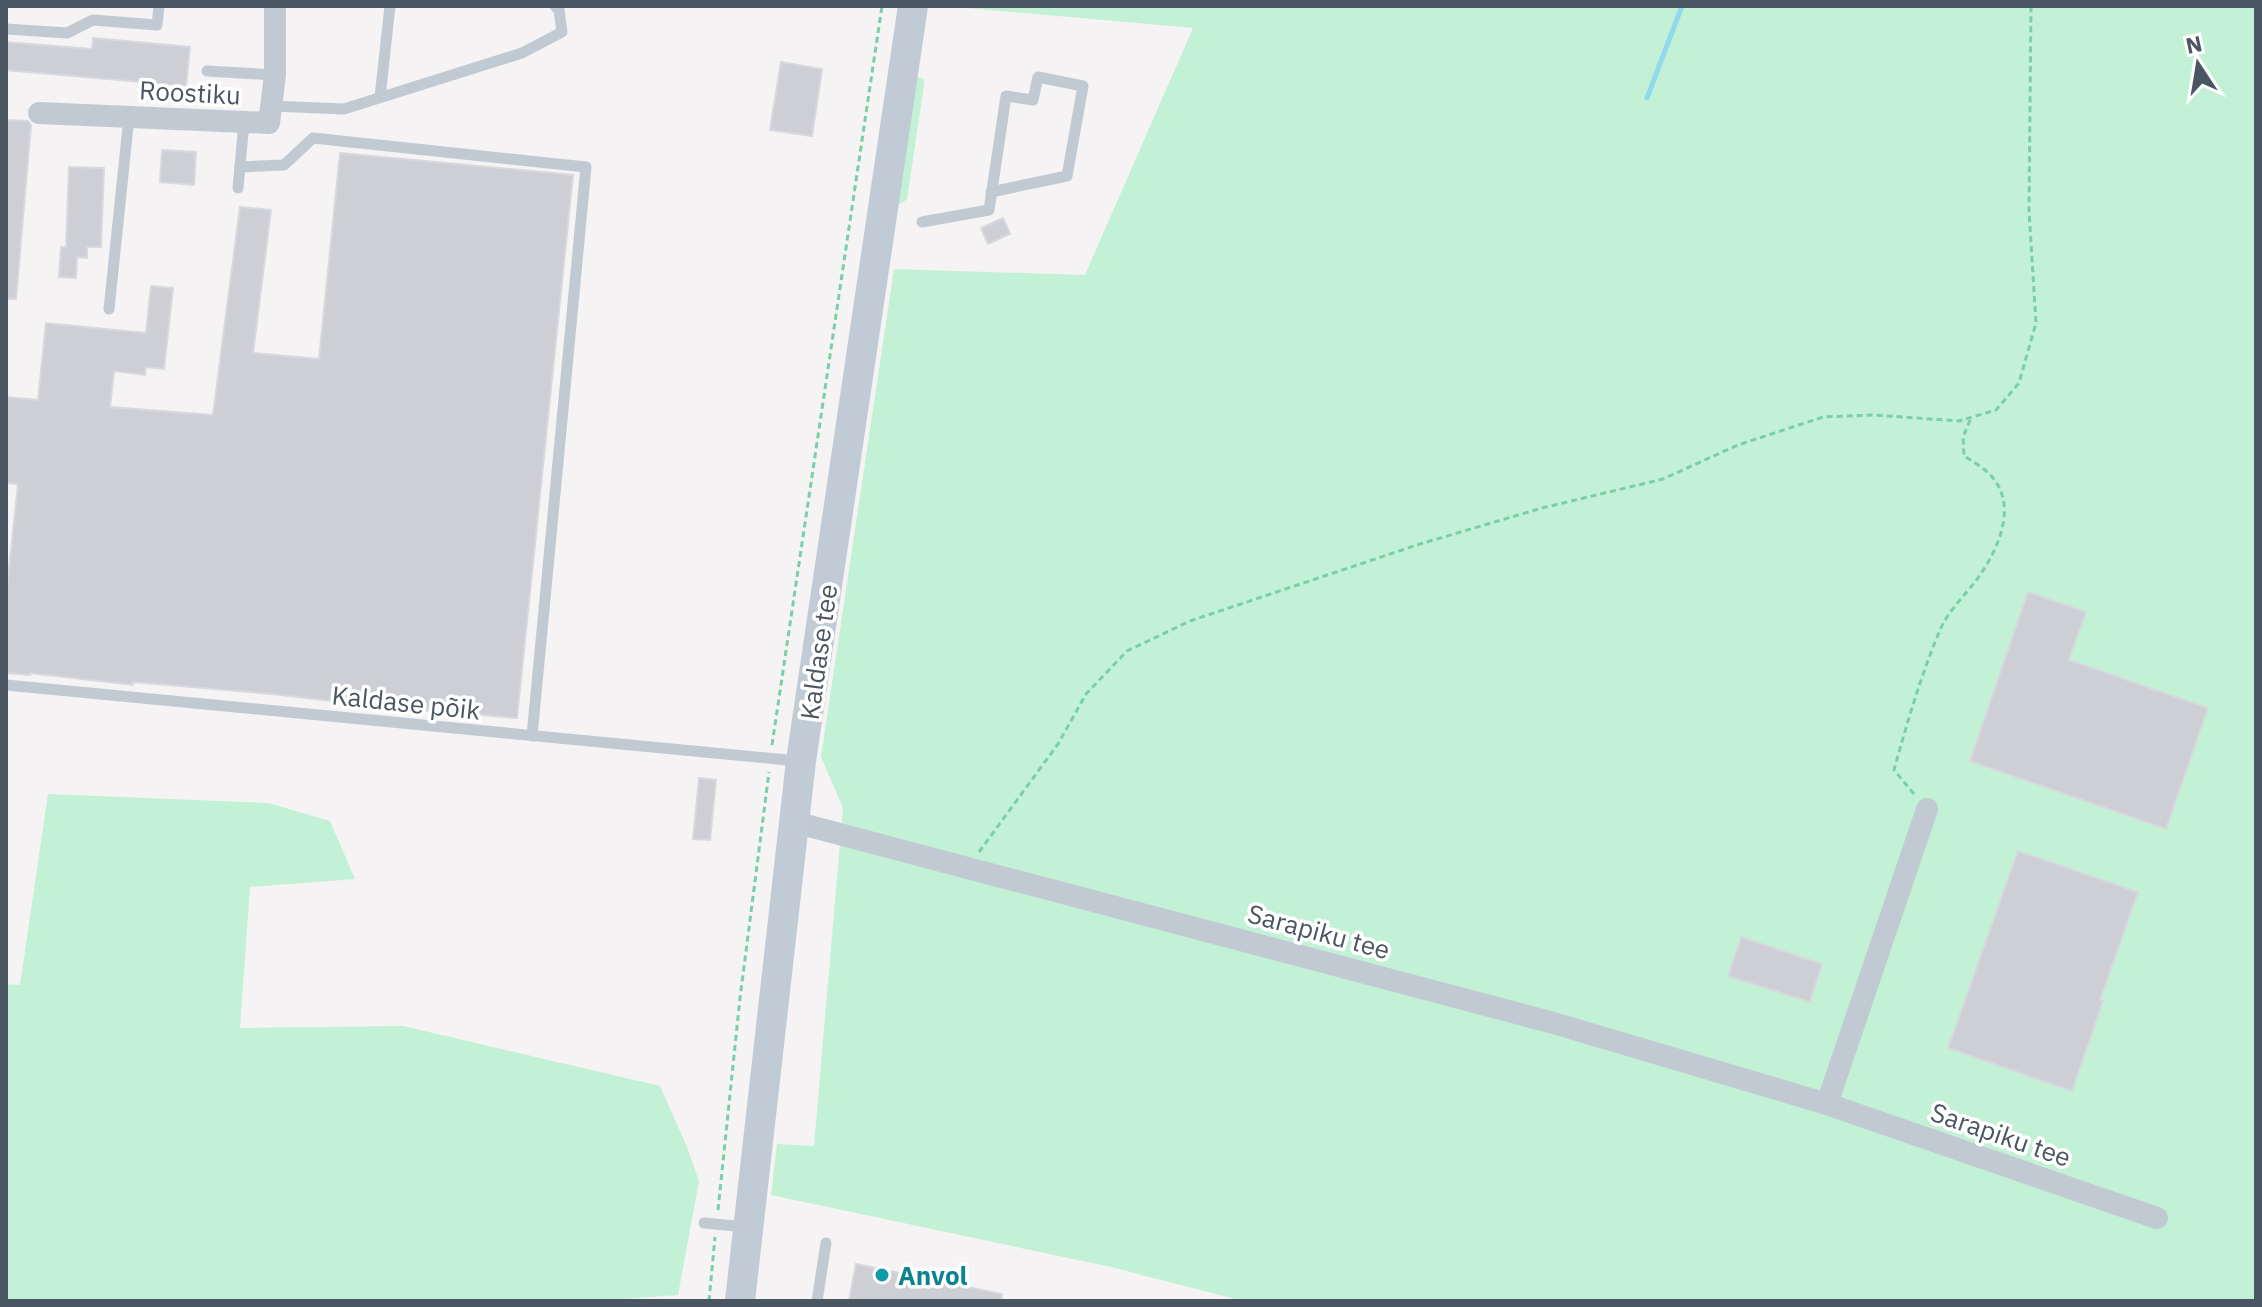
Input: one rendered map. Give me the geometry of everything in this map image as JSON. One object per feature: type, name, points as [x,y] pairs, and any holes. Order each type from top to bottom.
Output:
[{"type":"street","name":"Roostiku","points":[[39,113],[269,123],[275,75],[275,6]]},
{"type":"street","name":"Kaldase tee","points":[[740,1301],[801,761],[913,6]]},
{"type":"street","points":[[1827,1104],[1927,809]]},
{"type":"street","name":"Sarapiku tee","points":[[794,822],[1535,1018],[1827,1104],[2157,1218]]},
{"type":"lane","points":[[6,29],[67,33],[93,20],[157,25],[159,6]]},
{"type":"lane","points":[[380,97],[390,6]]},
{"type":"lane","points":[[271,106],[344,109],[522,53],[562,32],[559,10],[555,6]]},
{"type":"lane","points":[[207,71],[275,75]]},
{"type":"lane","points":[[922,222],[989,210],[991,192],[1006,96],[1033,100],[1038,77],[1083,86],[1067,176],[991,192]]},
{"type":"lane","points":[[109,309],[129,117]]},
{"type":"lane","points":[[238,188],[244,122]]},
{"type":"lane","points":[[240,167],[284,165],[313,138],[586,167],[532,736]]},
{"type":"lane","name":"Kaldase põik","points":[[6,685],[801,761]]},
{"type":"lane","points":[[704,1223],[747,1227]]},
{"type":"lane","points":[[817,1301],[826,1243]]},
{"type":"path","points":[[709,1301],[740,998],[770,759],[882,6]]},
{"type":"path","points":[[968,867],[1058,744],[1086,694],[1127,651],[1190,621],[1420,544],[1542,508],[1663,479],[1738,445],[1823,417],[1874,415],[1959,421],[1996,410],[2019,383],[2036,323],[2029,211],[2031,6]]},
{"type":"path","points":[[1927,809],[1894,770],[1907,722],[1941,627],[1996,549],[2004,522],[2003,498],[1994,479],[1964,456],[1963,437],[1971,418]]},
{"type":"green space","points":[[944,6],[2256,6],[2256,1301],[1243,1301],[1111,1267],[771,1195],[777,1144],[814,1146],[843,808],[821,757],[894,269],[1085,275],[1193,28]]},
{"type":"green space","points":[[915,78],[924,79],[924,85],[907,199],[901,204],[897,203]]},
{"type":"green space","points":[[48,794],[268,803],[330,821],[355,879],[250,887],[240,1028],[403,1026],[660,1086],[699,1181],[678,1295],[597,1301],[6,1301],[6,984],[20,985]]},
{"type":"building","points":[[93,38],[190,47],[186,86],[6,70],[6,42],[92,49]]},
{"type":"building","points":[[781,62],[822,69],[812,136],[770,130]]},
{"type":"building","points":[[6,120],[28,121],[31,125],[16,299],[6,299]]},
{"type":"building","points":[[162,150],[196,152],[194,185],[160,182]]},
{"type":"building","points":[[340,153],[573,175],[517,718],[272,694],[6,673],[6,598],[18,484],[6,483],[6,397],[38,400],[46,323],[146,333],[151,286],[173,288],[164,369],[146,367],[145,375],[114,371],[110,407],[213,415],[240,207],[271,210],[253,353],[319,359]]},
{"type":"building","points":[[69,167],[104,168],[101,247],[87,247],[87,258],[77,257],[76,278],[59,277],[61,247],[66,247]]},
{"type":"building","points":[[1003,218],[1010,234],[988,244],[981,228]]},
{"type":"building","points":[[2028,592],[2086,612],[2069,660],[2208,708],[2166,829],[1970,761]]},
{"type":"building","points":[[699,778],[716,780],[710,840],[693,839]]},
{"type":"building","points":[[2018,851],[2138,892],[2072,1091],[1948,1048]]},
{"type":"building","points":[[1741,937],[1822,964],[1810,1002],[1728,976]]},
{"type":"building","name":"Anvol","points":[[856,1264],[1002,1294],[1001,1301],[849,1301]]},
{"type":"waterway","points":[[1647,98],[1682,6]]},
{"type":"place","name":"Anvol","points":[[882,1275]]}]
